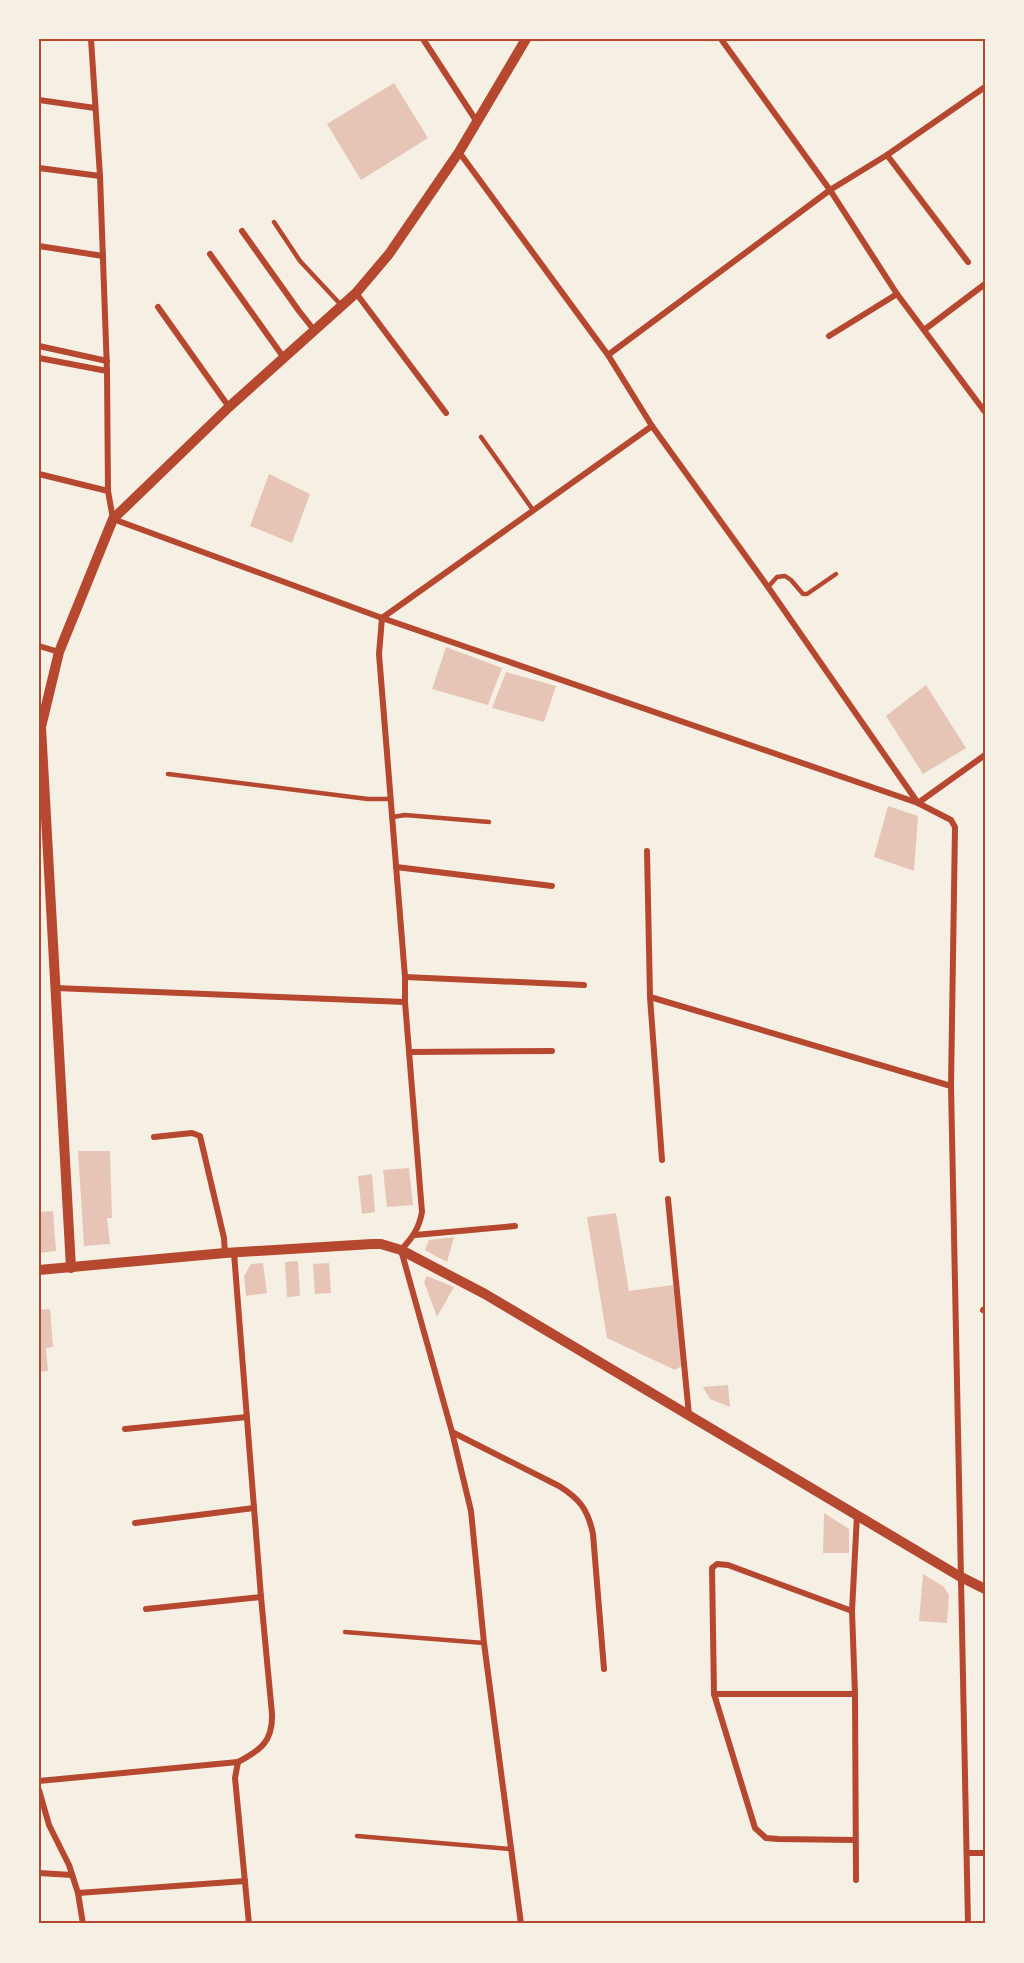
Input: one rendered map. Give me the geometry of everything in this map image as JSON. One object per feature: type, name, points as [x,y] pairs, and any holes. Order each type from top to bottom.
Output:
[{"type":"street","points":[[91,39],[100,176],[107,361],[108,491],[113,519]]},
{"type":"street","points":[[423,39],[477,123]]},
{"type":"street","points":[[71,1268],[40,727],[59,652],[113,519],[229,407],[356,293],[389,254],[459,152],[526,39]]},
{"type":"street","points":[[722,39],[830,190],[897,294],[985,412]]},
{"type":"street","points":[[608,355],[830,190],[886,155],[985,87]]},
{"type":"street","points":[[39,100],[95,108]]},
{"type":"street","points":[[459,152],[608,355],[652,426],[768,587],[918,803]]},
{"type":"street","points":[[886,155],[968,262]]},
{"type":"street","points":[[39,168],[100,176]]},
{"type":"street","points":[[242,231],[314,330]]},
{"type":"street","points":[[39,246],[103,256]]},
{"type":"street","points":[[210,254],[284,358]]},
{"type":"street","points":[[924,330],[985,284]]},
{"type":"street","points":[[356,293],[446,413]]},
{"type":"street","points":[[829,336],[897,294]]},
{"type":"street","points":[[158,307],[229,407]]},
{"type":"street","points":[[39,345],[107,361]]},
{"type":"street","points":[[39,358],[107,371]]},
{"type":"street","points":[[401,1250],[415,1235],[420,1225],[422,1212],[379,654],[382,618],[652,426]]},
{"type":"street","points":[[39,474],[108,491]]},
{"type":"street","points":[[113,519],[382,618],[918,803],[951,820],[955,827],[951,1086],[959,1576],[968,1924]]},
{"type":"street","points":[[39,646],[59,652]]},
{"type":"street","points":[[918,803],[985,756]]},
{"type":"street","points":[[647,851],[650,997],[662,1160]]},
{"type":"street","points":[[396,867],[552,886]]},
{"type":"street","points":[[405,977],[584,985]]},
{"type":"street","points":[[55,988],[405,1002]]},
{"type":"street","points":[[650,997],[951,1086]]},
{"type":"street","points":[[410,1052],[552,1051]]},
{"type":"street","points":[[39,1781],[238,1762],[252,1755],[264,1744],[270,1736],[273,1725],[247,1417],[230,1253],[224,1238],[200,1136],[192,1133],[154,1137]]},
{"type":"street","points":[[668,1199],[689,1415]]},
{"type":"street","points":[[415,1235],[515,1226]]},
{"type":"street","points":[[39,1270],[230,1253],[372,1244],[381,1244],[401,1250],[484,1293],[959,1576],[985,1589]]},
{"type":"street","points":[[401,1250],[452,1432],[471,1511],[484,1643],[520,1924]]},
{"type":"street","points":[[125,1429],[247,1417]]},
{"type":"street","points":[[452,1432],[559,1486],[583,1505],[590,1518],[593,1534],[604,1669]]},
{"type":"street","points":[[135,1524],[254,1508]]},
{"type":"street","points":[[856,1880],[852,1611],[857,1515]]},
{"type":"street","points":[[852,1611],[728,1565],[717,1564],[712,1568],[714,1694],[755,1828],[766,1838],[855,1840]]},
{"type":"street","points":[[146,1609],[261,1597]]},
{"type":"street","points":[[714,1694],[855,1694]]},
{"type":"street","points":[[238,1762],[235,1778],[249,1924]]},
{"type":"street","points":[[39,1790],[49,1825],[69,1865],[78,1893],[83,1924]]},
{"type":"street","points":[[967,1853],[985,1852]]},
{"type":"street","points":[[39,1873],[72,1875]]},
{"type":"street","points":[[78,1893],[245,1881]]},
{"type":"lane","points":[[274,222],[300,261],[342,306]]},
{"type":"lane","points":[[481,437],[533,510]]},
{"type":"lane","points":[[768,587],[777,577],[784,576],[791,579],[803,594],[807,594],[836,574]]},
{"type":"lane","points":[[168,774],[368,799],[391,799]]},
{"type":"lane","points":[[393,816],[405,814],[489,822]]},
{"type":"lane","points":[[345,1632],[484,1643]]},
{"type":"lane","points":[[357,1836],[510,1849]]},
{"type":"building","points":[[394,83],[428,138],[361,180],[327,124]]},
{"type":"building","points":[[269,474],[310,494],[292,543],[250,526]]},
{"type":"building","points":[[446,647],[502,668],[488,705],[432,689]]},
{"type":"building","points":[[506,672],[556,686],[544,722],[492,708]]},
{"type":"building","points":[[926,685],[966,748],[923,774],[886,716]]},
{"type":"building","points":[[888,806],[918,816],[914,871],[874,857]]},
{"type":"building","points":[[78,1151],[110,1151],[112,1218],[107,1218],[110,1244],[84,1246]]},
{"type":"building","points":[[409,1168],[413,1205],[387,1207],[383,1170]]},
{"type":"building","points":[[372,1174],[375,1212],[362,1214],[358,1176]]},
{"type":"building","points":[[53,1211],[56,1251],[39,1253],[39,1212]]},
{"type":"building","points":[[616,1213],[629,1291],[673,1285],[683,1365],[675,1370],[607,1338],[587,1217]]},
{"type":"building","points":[[454,1237],[447,1262],[425,1250],[429,1240]]},
{"type":"building","points":[[298,1261],[300,1296],[287,1297],[285,1262]]},
{"type":"building","points":[[263,1263],[267,1293],[246,1296],[244,1276],[251,1264]]},
{"type":"building","points":[[329,1263],[331,1293],[315,1294],[313,1264]]},
{"type":"building","points":[[427,1276],[454,1287],[437,1317],[424,1282]]},
{"type":"building","points":[[50,1309],[53,1347],[46,1348],[48,1371],[39,1372],[39,1310]]},
{"type":"building","points":[[728,1385],[730,1407],[710,1399],[703,1387]]},
{"type":"building","points":[[824,1513],[849,1529],[849,1553],[823,1553]]},
{"type":"building","points":[[923,1574],[944,1587],[949,1595],[947,1623],[919,1621]]}]
